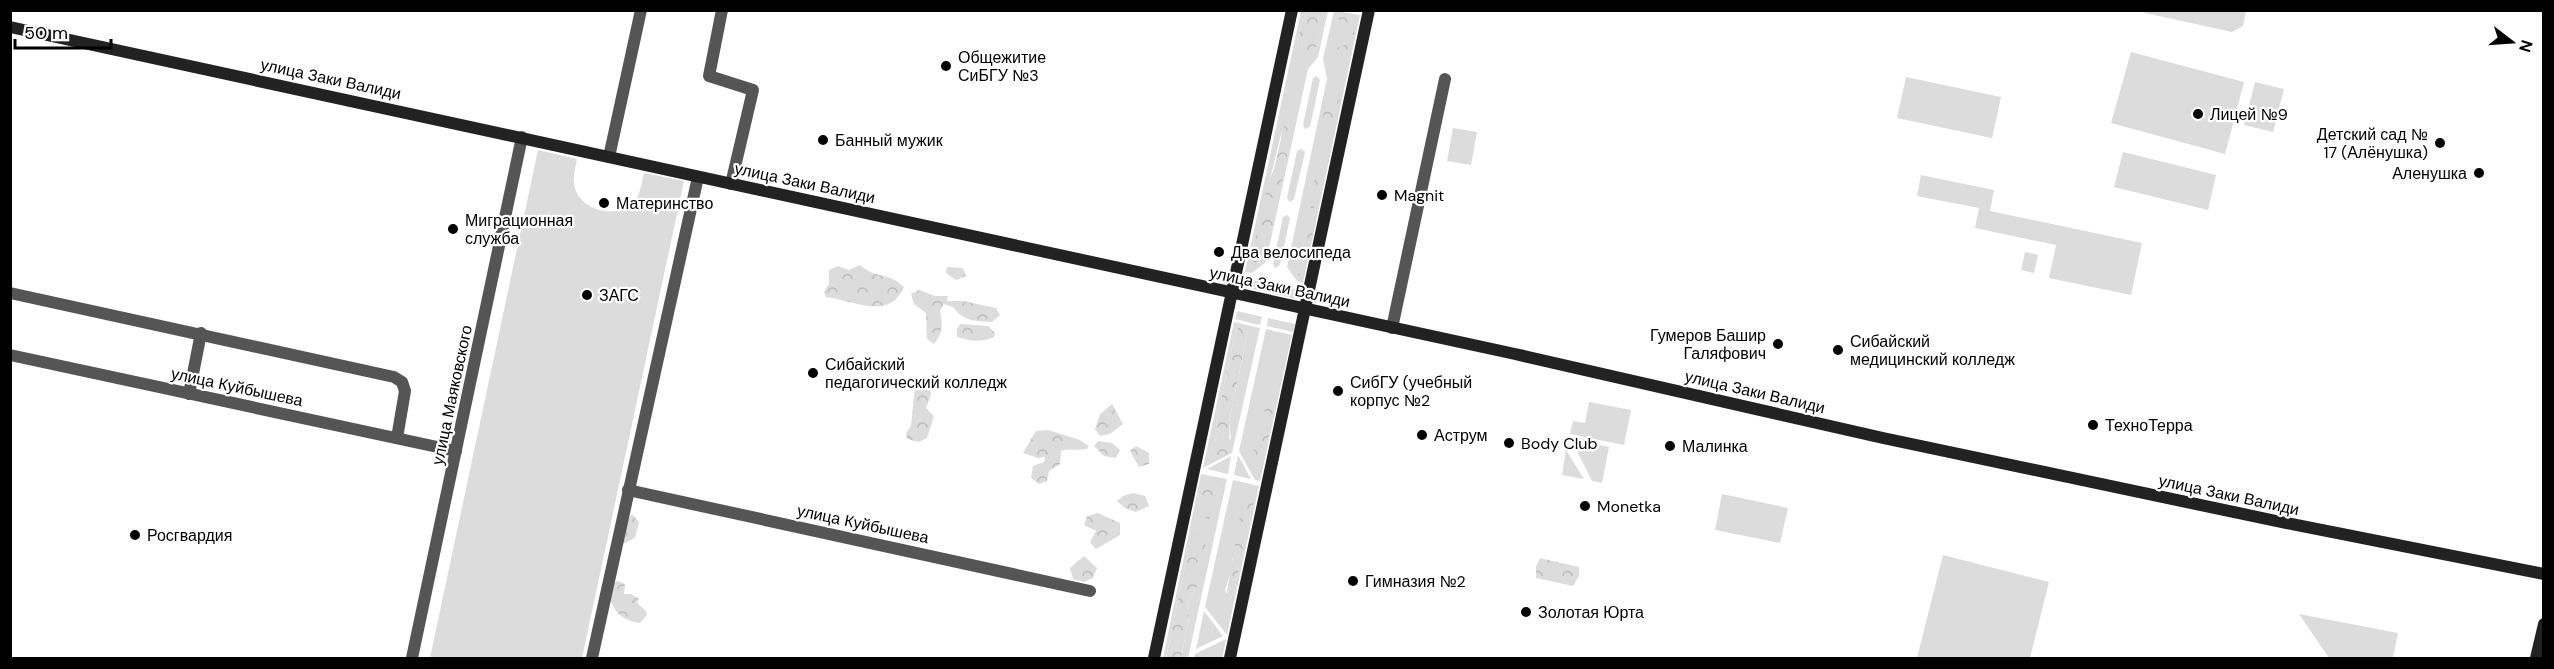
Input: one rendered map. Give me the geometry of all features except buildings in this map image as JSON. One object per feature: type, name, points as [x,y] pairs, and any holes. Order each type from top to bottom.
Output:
[{"type":"street","points":[[609,157],[640,10]]},
{"type":"street","points":[[722,10],[709,76],[753,90],[731,184]]},
{"type":"street","points":[[1154,658],[1292,10]]},
{"type":"street","points":[[1230,658],[1369,10]]},
{"type":"street","name":"улица Заки Валиди","points":[[10,27],[522,137],[1883,438],[2303,527],[2544,574]]},
{"type":"street","points":[[1392,328],[1445,79]]},
{"type":"street","name":"улица Маяковского","points":[[412,658],[522,137]]},
{"type":"street","points":[[592,658],[698,177]]},
{"type":"street","points":[[10,293],[394,376],[402,382],[405,391],[398,438]]},
{"type":"street","points":[[189,393],[201,333]]},
{"type":"street","name":"улица Куйбышева","points":[[10,355],[456,451]]},
{"type":"street","name":"улица Куйбышева","points":[[628,490],[1090,591]]},
{"type":"street","points":[[2536,658],[2544,624]]},
{"type":"green space","points":[[1301,11],[1306,11],[1297,40],[1299,51],[1313,54],[1325,20],[1322,11],[1328,11],[1318,57],[1308,69],[1266,262],[1252,273],[1245,272]],"holes":[[[1282,130],[1267,253],[1260,263],[1252,260]]]},
{"type":"green space","points":[[1306,11],[1322,11],[1325,20],[1313,55],[1307,56],[1299,51],[1297,40]]},
{"type":"green space","points":[[1334,11],[1360,15],[1303,283],[1297,281],[1287,267],[1327,79],[1323,59]]},
{"type":"green space","points":[[2144,11],[2246,11],[2243,26],[2232,32]]},
{"type":"green space","points":[[1343,12],[1353,14],[1357,19],[1354,34],[1349,37],[1340,28],[1339,17]]},
{"type":"green space","points":[[1347,44],[1351,48],[1347,67],[1339,70],[1334,63],[1336,48]]},
{"type":"green space","points":[[2131,52],[2244,82],[2225,154],[2111,123]]},
{"type":"green space","points":[[1317,76],[1320,80],[1310,127],[1305,129],[1303,125],[1313,78]]},
{"type":"green space","points":[[1906,77],[2001,97],[1992,138],[1897,118]]},
{"type":"green space","points":[[2255,82],[2284,89],[2273,132],[2244,125]]},
{"type":"green space","points":[[1337,85],[1342,88],[1335,122],[1330,125],[1323,116],[1328,96]]},
{"type":"green space","points":[[1289,92],[1295,92],[1299,96],[1295,108],[1289,106],[1287,100]]},
{"type":"green space","points":[[1288,121],[1294,126],[1267,253],[1263,262],[1254,263],[1251,257],[1267,186],[1274,169],[1285,122]]},
{"type":"green space","points":[[1453,128],[1477,132],[1471,165],[1447,161]]},
{"type":"green space","points":[[1301,149],[1305,152],[1294,199],[1290,202],[1287,198],[1297,151]]},
{"type":"green space","points":[[538,150],[577,159],[574,173],[576,192],[582,201],[601,210],[622,209],[631,204],[638,196],[644,173],[684,181],[582,658],[430,658]]},
{"type":"green space","points":[[2123,152],[2216,175],[2208,210],[2114,187]]},
{"type":"green space","points":[[1317,169],[1324,171],[1316,206],[1311,209],[1310,200]]},
{"type":"green space","points":[[1921,175],[1994,190],[1990,211],[2142,243],[2131,295],[2049,278],[2056,245],[1975,228],[1979,208],[1917,196]]},
{"type":"green space","points":[[1287,215],[1290,218],[1280,265],[1275,268],[1273,264],[1283,217]]},
{"type":"green space","points":[[1310,221],[1315,223],[1305,269],[1299,276],[1296,268],[1303,226]]},
{"type":"green space","points":[[2025,252],[2038,255],[2034,273],[2021,270]]},
{"type":"green space","points":[[860,265],[904,287],[898,297],[881,306],[871,306],[826,297],[824,292],[829,284],[829,270],[838,266],[849,270]]},
{"type":"green space","points":[[947,267],[963,268],[966,276],[956,280],[946,273]]},
{"type":"green space","points":[[1244,278],[1269,284],[1267,292],[1246,288],[1243,286]]},
{"type":"green space","points":[[1276,285],[1302,291],[1296,299],[1274,294]]},
{"type":"green space","points":[[919,290],[935,296],[948,296],[947,301],[963,301],[996,308],[1000,315],[992,322],[975,321],[965,318],[953,307],[944,304],[940,311],[941,332],[934,344],[927,339],[926,313],[914,304],[911,294]]},
{"type":"green space","points":[[1237,311],[1262,317],[1260,325],[1235,319]]},
{"type":"green space","points":[[1268,318],[1295,324],[1293,332],[1267,326]]},
{"type":"green space","points":[[1234,322],[1260,328],[1232,453],[1203,468]],"holes":[[[1239,326],[1248,331],[1229,422],[1231,439],[1208,456],[1218,433],[1216,423],[1235,333]]]},
{"type":"green space","points":[[960,324],[988,326],[995,333],[994,337],[975,341],[957,337]]},
{"type":"green space","points":[[1239,326],[1245,326],[1248,331],[1229,422],[1230,448],[1227,454],[1213,461],[1207,458],[1218,433],[1216,423],[1235,333]]},
{"type":"green space","points":[[1266,329],[1292,335],[1260,481],[1255,480],[1239,451]]},
{"type":"green space","points":[[923,385],[930,388],[931,395],[926,408],[934,416],[927,438],[919,442],[907,439],[906,433],[911,426],[915,387]]},
{"type":"green space","points":[[1272,398],[1275,402],[1262,467],[1260,473],[1256,475],[1253,467],[1254,449],[1267,402]]},
{"type":"green space","points":[[1589,402],[1631,410],[1624,445],[1570,434],[1573,421],[1585,423]]},
{"type":"green space","points":[[1112,404],[1123,424],[1110,434],[1100,436],[1095,429],[1100,414]]},
{"type":"green space","points":[[1048,430],[1080,440],[1089,446],[1087,449],[1061,451],[1060,464],[1049,471],[1047,481],[1039,484],[1031,478],[1033,466],[1044,462],[1045,457],[1038,458],[1023,453],[1036,431]]},
{"type":"green space","points":[[1098,441],[1112,443],[1120,450],[1116,458],[1104,456],[1094,446]]},
{"type":"green space","points":[[1579,441],[1609,447],[1602,483],[1592,481],[1578,453]]},
{"type":"green space","points":[[1136,446],[1149,453],[1149,464],[1139,467],[1130,451]]},
{"type":"green space","points":[[1566,450],[1584,479],[1562,475]]},
{"type":"green space","points":[[1238,455],[1251,479],[1234,475]]},
{"type":"green space","points":[[1231,456],[1228,474],[1207,469]]},
{"type":"green space","points":[[1201,474],[1227,479],[1188,658],[1181,658],[1189,619],[1187,603],[1197,587],[1190,542],[1166,658],[1163,658]]},
{"type":"green space","points":[[1209,476],[1217,480],[1220,485],[1209,520],[1199,514],[1202,481]]},
{"type":"green space","points":[[1233,480],[1259,486],[1227,635],[1205,607]],"holes":[[[1252,500],[1234,592],[1230,600],[1225,590],[1232,569],[1232,560]]]},
{"type":"green space","points":[[1133,493],[1145,496],[1149,506],[1136,512],[1125,508],[1117,501]]},
{"type":"green space","points":[[1722,494],[1788,508],[1780,543],[1715,530]]},
{"type":"green space","points":[[1249,498],[1253,500],[1253,504],[1234,592],[1230,600],[1226,598],[1242,503]]},
{"type":"green space","points":[[1098,513],[1120,523],[1120,535],[1096,549],[1090,542],[1096,531],[1084,525],[1087,516]]},
{"type":"green space","points":[[632,514],[639,522],[635,538],[623,544],[623,528]]},
{"type":"green space","points":[[1198,535],[1204,537],[1206,543],[1197,587],[1187,603],[1189,619],[1181,658],[1166,658],[1190,542],[1192,537]]},
{"type":"green space","points":[[1943,555],[2049,582],[2030,658],[1917,658]]},
{"type":"green space","points":[[1084,556],[1097,568],[1093,578],[1084,582],[1073,579],[1070,568]]},
{"type":"green space","points":[[1540,558],[1579,567],[1579,576],[1573,586],[1536,578],[1536,567]]},
{"type":"green space","points":[[618,581],[625,584],[624,594],[631,594],[639,599],[637,603],[646,611],[647,615],[640,623],[626,619],[616,611],[611,592],[612,584]]},
{"type":"green space","points":[[1204,611],[1223,636],[1196,649]]},
{"type":"green space","points":[[2299,614],[2398,633],[2393,658],[2329,658]]},
{"type":"green space","points":[[1226,639],[1222,658],[1194,658],[1195,654]]},
{"type":"place","name":"Общежитие СиБГУ №3","points":[[946,66]]},
{"type":"place","name":"Лицей №9","points":[[2198,114]]},
{"type":"place","name":"Банный мужик","points":[[823,140]]},
{"type":"place","name":"Детский сад № 17 (Алёнушка)","points":[[2440,143]]},
{"type":"place","name":"Аленушка","points":[[2479,173]]},
{"type":"place","name":"Magnit","points":[[1382,195]]},
{"type":"place","name":"Материнство","points":[[604,203]]},
{"type":"place","name":"Миграционная служба","points":[[453,229]]},
{"type":"place","name":"Два велосипеда","points":[[1219,252]]},
{"type":"place","name":"ЗАГС","points":[[587,295]]},
{"type":"place","name":"Гумеров Башир Галяфович","points":[[1778,344]]},
{"type":"place","name":"Сибайский медицинский колледж","points":[[1838,350]]},
{"type":"place","name":"Сибайский педагогический колледж","points":[[813,373]]},
{"type":"place","name":"СибГУ (учебный корпус №2","points":[[1338,391]]},
{"type":"place","name":"ТехноТерра","points":[[2093,425]]},
{"type":"place","name":"Аструм","points":[[1422,435]]},
{"type":"place","name":"Body Club","points":[[1509,443]]},
{"type":"place","name":"Малинка","points":[[1670,446]]},
{"type":"place","name":"Monetka","points":[[1585,506]]},
{"type":"place","name":"Росгвардия","points":[[135,535]]},
{"type":"place","name":"Гимназия №2","points":[[1353,581]]},
{"type":"place","name":"Золотая Юрта","points":[[1526,612]]}]
